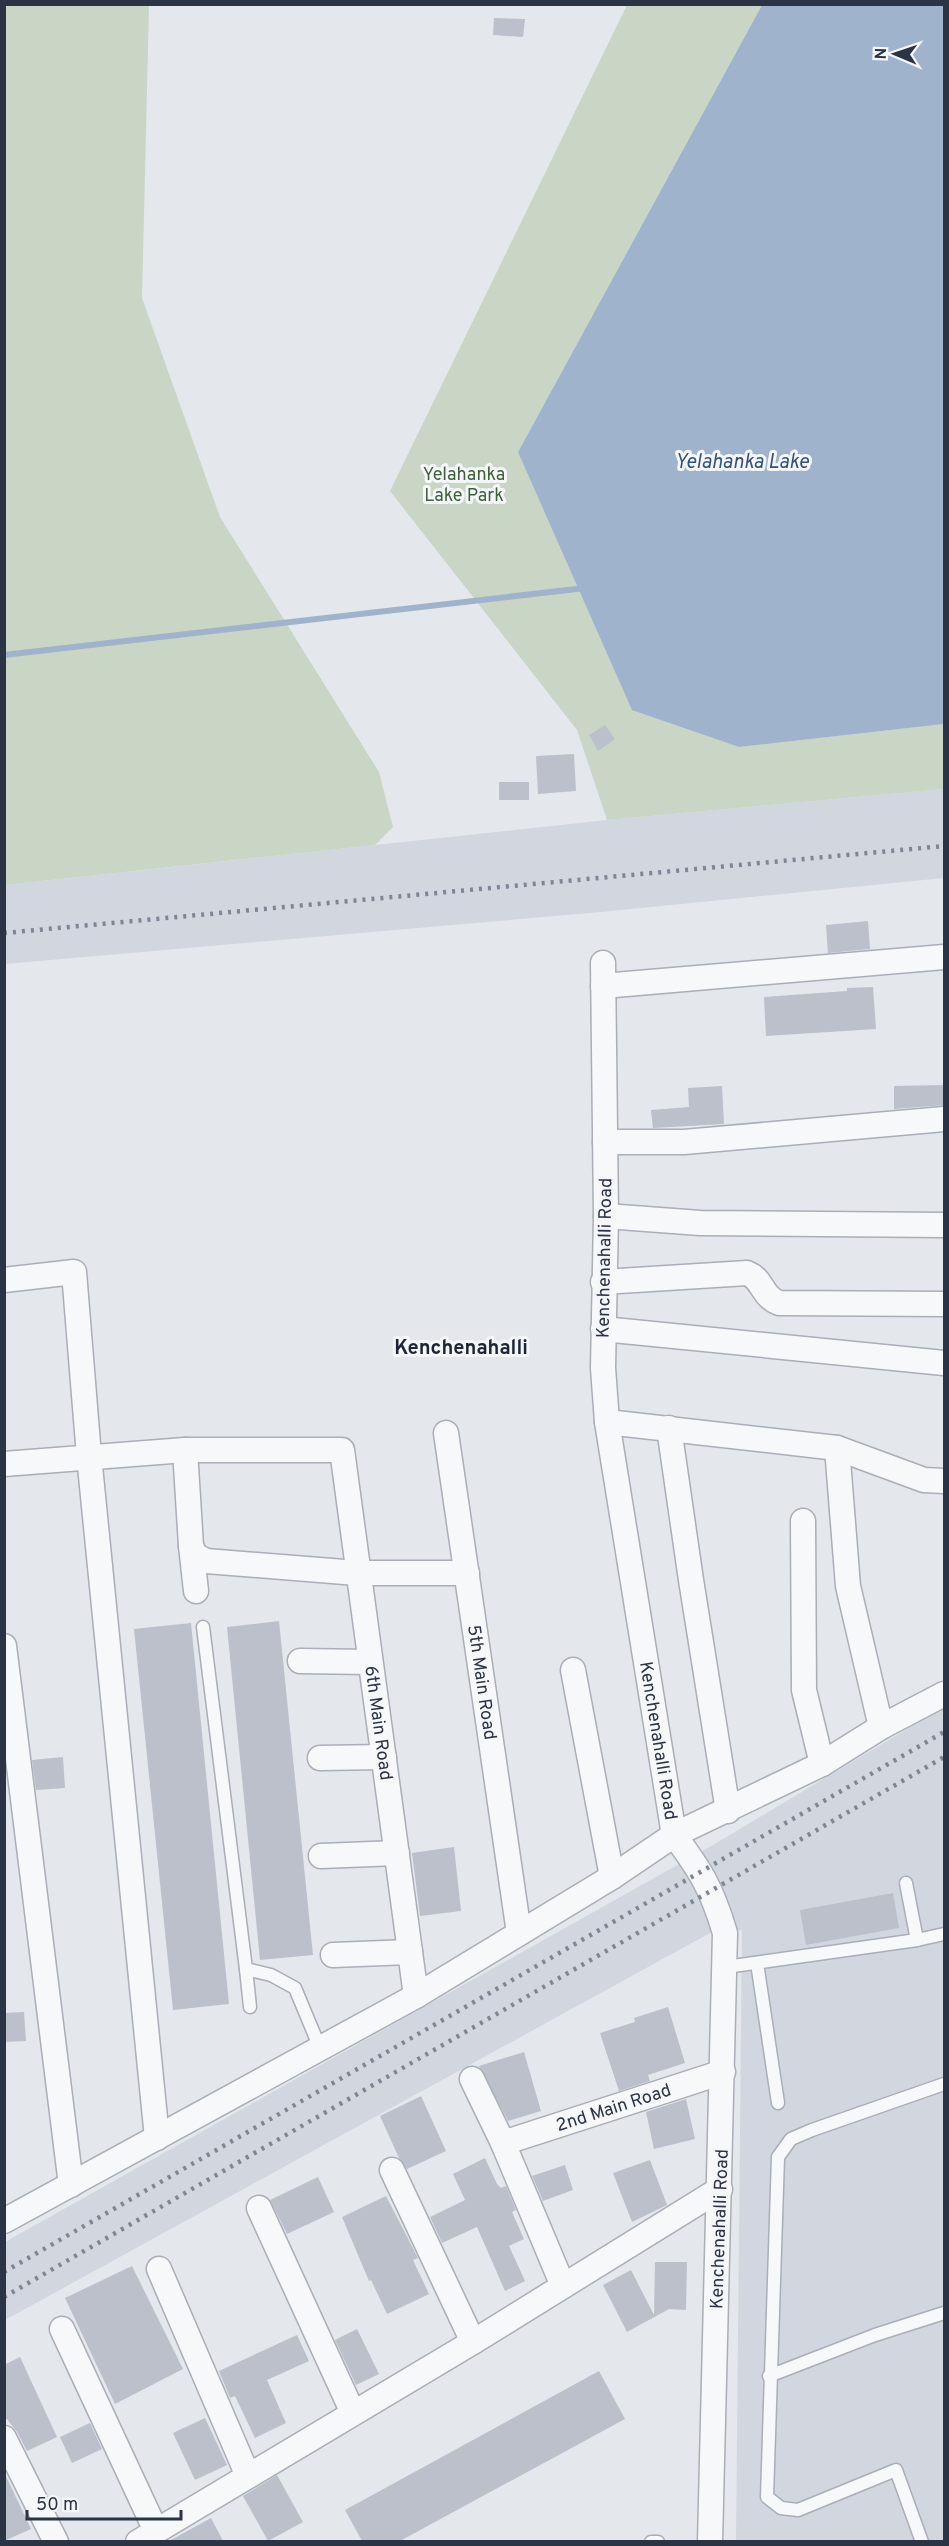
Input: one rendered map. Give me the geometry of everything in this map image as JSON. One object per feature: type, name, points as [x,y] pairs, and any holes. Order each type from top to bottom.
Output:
[{"type":"street","name":"Kenchenahalli Road","points":[[710,2541],[726,1967],[725,1933],[711,1890],[701,1871],[674,1835],[607,1422],[603,1329],[606,1216],[603,975],[945,957]]},
{"type":"street","points":[[605,1142],[684,1142],[945,1119]]},
{"type":"street","points":[[606,1216],[700,1223],[945,1225]]},
{"type":"street","points":[[4,1280],[74,1272],[89,1456],[157,2138]]},
{"type":"street","points":[[603,1282],[747,1273],[755,1276],[769,1299],[779,1302],[945,1304]]},
{"type":"street","points":[[603,1329],[945,1363]]},
{"type":"street","points":[[607,1422],[837,1448],[924,1480],[945,1481]]},
{"type":"street","points":[[669,1428],[728,1811]]},
{"type":"street","name":"5th Main Road","points":[[446,1432],[519,1933]]},
{"type":"street","points":[[837,1448],[848,1587],[881,1727]]},
{"type":"street","points":[[4,1464],[185,1450],[196,1591]]},
{"type":"street","name":"6th Main Road","points":[[185,1450],[342,1450],[416,1996]]},
{"type":"street","points":[[802,1521],[804,1690],[822,1764]]},
{"type":"street","points":[[191,1546],[195,1555],[206,1561],[357,1573],[467,1573]]},
{"type":"street","points":[[4,1646],[71,2185]]},
{"type":"street","points":[[300,1661],[370,1662]]},
{"type":"street","points":[[573,1670],[612,1877]]},
{"type":"street","points":[[4,2221],[416,1996],[612,1877],[674,1835],[822,1764],[881,1727],[945,1694]]},
{"type":"street","points":[[320,1758],[384,1757]]},
{"type":"street","points":[[321,1856],[397,1853]]},
{"type":"street","points":[[333,1955],[410,1952]]},
{"type":"street","name":"2nd Main Road","points":[[503,2143],[723,2072]]},
{"type":"street","points":[[472,2079],[503,2143],[563,2286]]},
{"type":"street","points":[[392,2170],[473,2342]]},
{"type":"street","points":[[62,2329],[147,2536],[473,2342],[720,2189]]},
{"type":"street","points":[[259,2208],[353,2413]]},
{"type":"street","points":[[159,2269],[248,2476]]},
{"type":"street","points":[[4,2438],[56,2541]]},
{"type":"lane","points":[[203,1627],[250,2007]]},
{"type":"lane","points":[[906,1883],[917,1941]]},
{"type":"lane","points":[[726,1967],[917,1941],[945,1934]]},
{"type":"lane","points":[[757,1963],[778,2103]]},
{"type":"lane","points":[[246,1969],[272,1975],[295,1988],[320,2049]]},
{"type":"lane","points":[[922,2541],[896,2470],[798,2510],[781,2508],[767,2497],[769,2376],[778,2157],[791,2139],[945,2084]]},
{"type":"lane","points":[[769,2376],[875,2335],[945,2313]]},
{"type":"lane","points":[[651,2541],[658,2541]]},
{"type":"shaded area","points":[[944,789],[944,878],[601,912],[5,964],[5,885],[607,820]]},
{"type":"shaded area","points":[[944,1707],[944,2541],[736,2541],[742,1930],[710,1933],[5,2320],[5,2242],[713,1845]]},
{"type":"green space","points":[[4,5],[149,5],[142,298],[220,517],[379,772],[393,827],[375,845],[5,885]]},
{"type":"green space","name":"Yelahanka Lake Park","points":[[627,5],[762,5],[518,452],[739,747],[944,724],[944,789],[607,820],[577,730],[390,491]]},
{"type":"water","name":"Yelahanka Lake","points":[[762,5],[944,5],[944,724],[739,747],[632,710],[518,452]]},
{"type":"building","points":[[494,18],[525,19],[523,37],[493,35]]},
{"type":"building","points":[[605,725],[615,739],[598,751],[589,735]]},
{"type":"building","points":[[574,754],[576,791],[538,794],[536,756]]},
{"type":"building","points":[[499,782],[529,782],[529,800],[499,800]]},
{"type":"building","points":[[868,921],[870,949],[828,953],[826,925]]},
{"type":"building","points":[[873,987],[876,1029],[766,1036],[764,997]]},
{"type":"building","points":[[945,1085],[945,1105],[894,1109],[894,1086]]},
{"type":"building","points":[[722,1086],[724,1124],[653,1128],[651,1110],[689,1107],[688,1088]]},
{"type":"building","points":[[279,1621],[313,1955],[260,1960],[227,1627]]},
{"type":"building","points":[[191,1623],[229,2004],[173,2010],[134,1629]]},
{"type":"building","points":[[63,1757],[65,1788],[36,1790],[32,1760]]},
{"type":"building","points":[[454,1847],[461,1911],[420,1916],[412,1853]]},
{"type":"building","points":[[893,1893],[899,1928],[806,1945],[800,1910]]},
{"type":"building","points":[[668,2007],[685,2063],[648,2075],[650,2081],[619,2091],[600,2033],[635,2022],[634,2018]]},
{"type":"building","points":[[24,2012],[26,2041],[4,2042],[4,2013]]},
{"type":"building","points":[[524,2052],[541,2111],[508,2121],[479,2066]]},
{"type":"building","points":[[421,2096],[446,2151],[407,2169],[399,2158],[380,2116]]},
{"type":"building","points":[[686,2099],[695,2139],[654,2149],[646,2112]]},
{"type":"building","points":[[485,2158],[497,2184],[501,2188],[506,2186],[516,2210],[512,2212],[524,2239],[509,2246],[525,2281],[505,2291],[477,2227],[442,2243],[430,2217],[465,2200],[453,2174]]},
{"type":"building","points":[[650,2160],[667,2205],[632,2222],[613,2173]]},
{"type":"building","points":[[565,2165],[573,2190],[543,2201],[532,2176]]},
{"type":"building","points":[[318,2177],[334,2212],[287,2234],[270,2200]]},
{"type":"building","points":[[386,2196],[418,2258],[413,2260],[429,2294],[387,2314],[371,2280],[369,2281],[342,2217]]},
{"type":"building","points":[[655,2262],[687,2262],[686,2310],[669,2309],[627,2332],[603,2285],[631,2270],[654,2315]]},
{"type":"building","points":[[132,2266],[183,2369],[115,2404],[65,2298]]},
{"type":"building","points":[[357,2329],[379,2374],[356,2385],[335,2340]]},
{"type":"building","points":[[297,2335],[309,2361],[267,2380],[286,2423],[255,2438],[235,2396],[230,2398],[219,2371]]},
{"type":"building","points":[[20,2357],[57,2437],[27,2451],[17,2432],[7,2419],[4,2419],[4,2365]]},
{"type":"building","points":[[599,2371],[625,2419],[400,2541],[362,2541],[345,2510]]},
{"type":"building","points":[[205,2418],[227,2465],[195,2480],[173,2433]]},
{"type":"building","points":[[90,2423],[102,2449],[72,2463],[60,2437]]},
{"type":"building","points":[[4,2472],[31,2529],[4,2541]]},
{"type":"building","points":[[277,2475],[303,2522],[268,2541],[243,2496]]},
{"type":"building","points":[[211,2518],[223,2541],[169,2541]]},
{"type":"waterway","points":[[4,655],[585,588]]},
{"type":"railway","points":[[4,933],[944,846]]},
{"type":"railway","points":[[4,2272],[944,1732]]},
{"type":"railway","points":[[4,2297],[944,1757]]},
{"type":"district","name":"Kenchenahalli","points":[[461,1347]]}]
